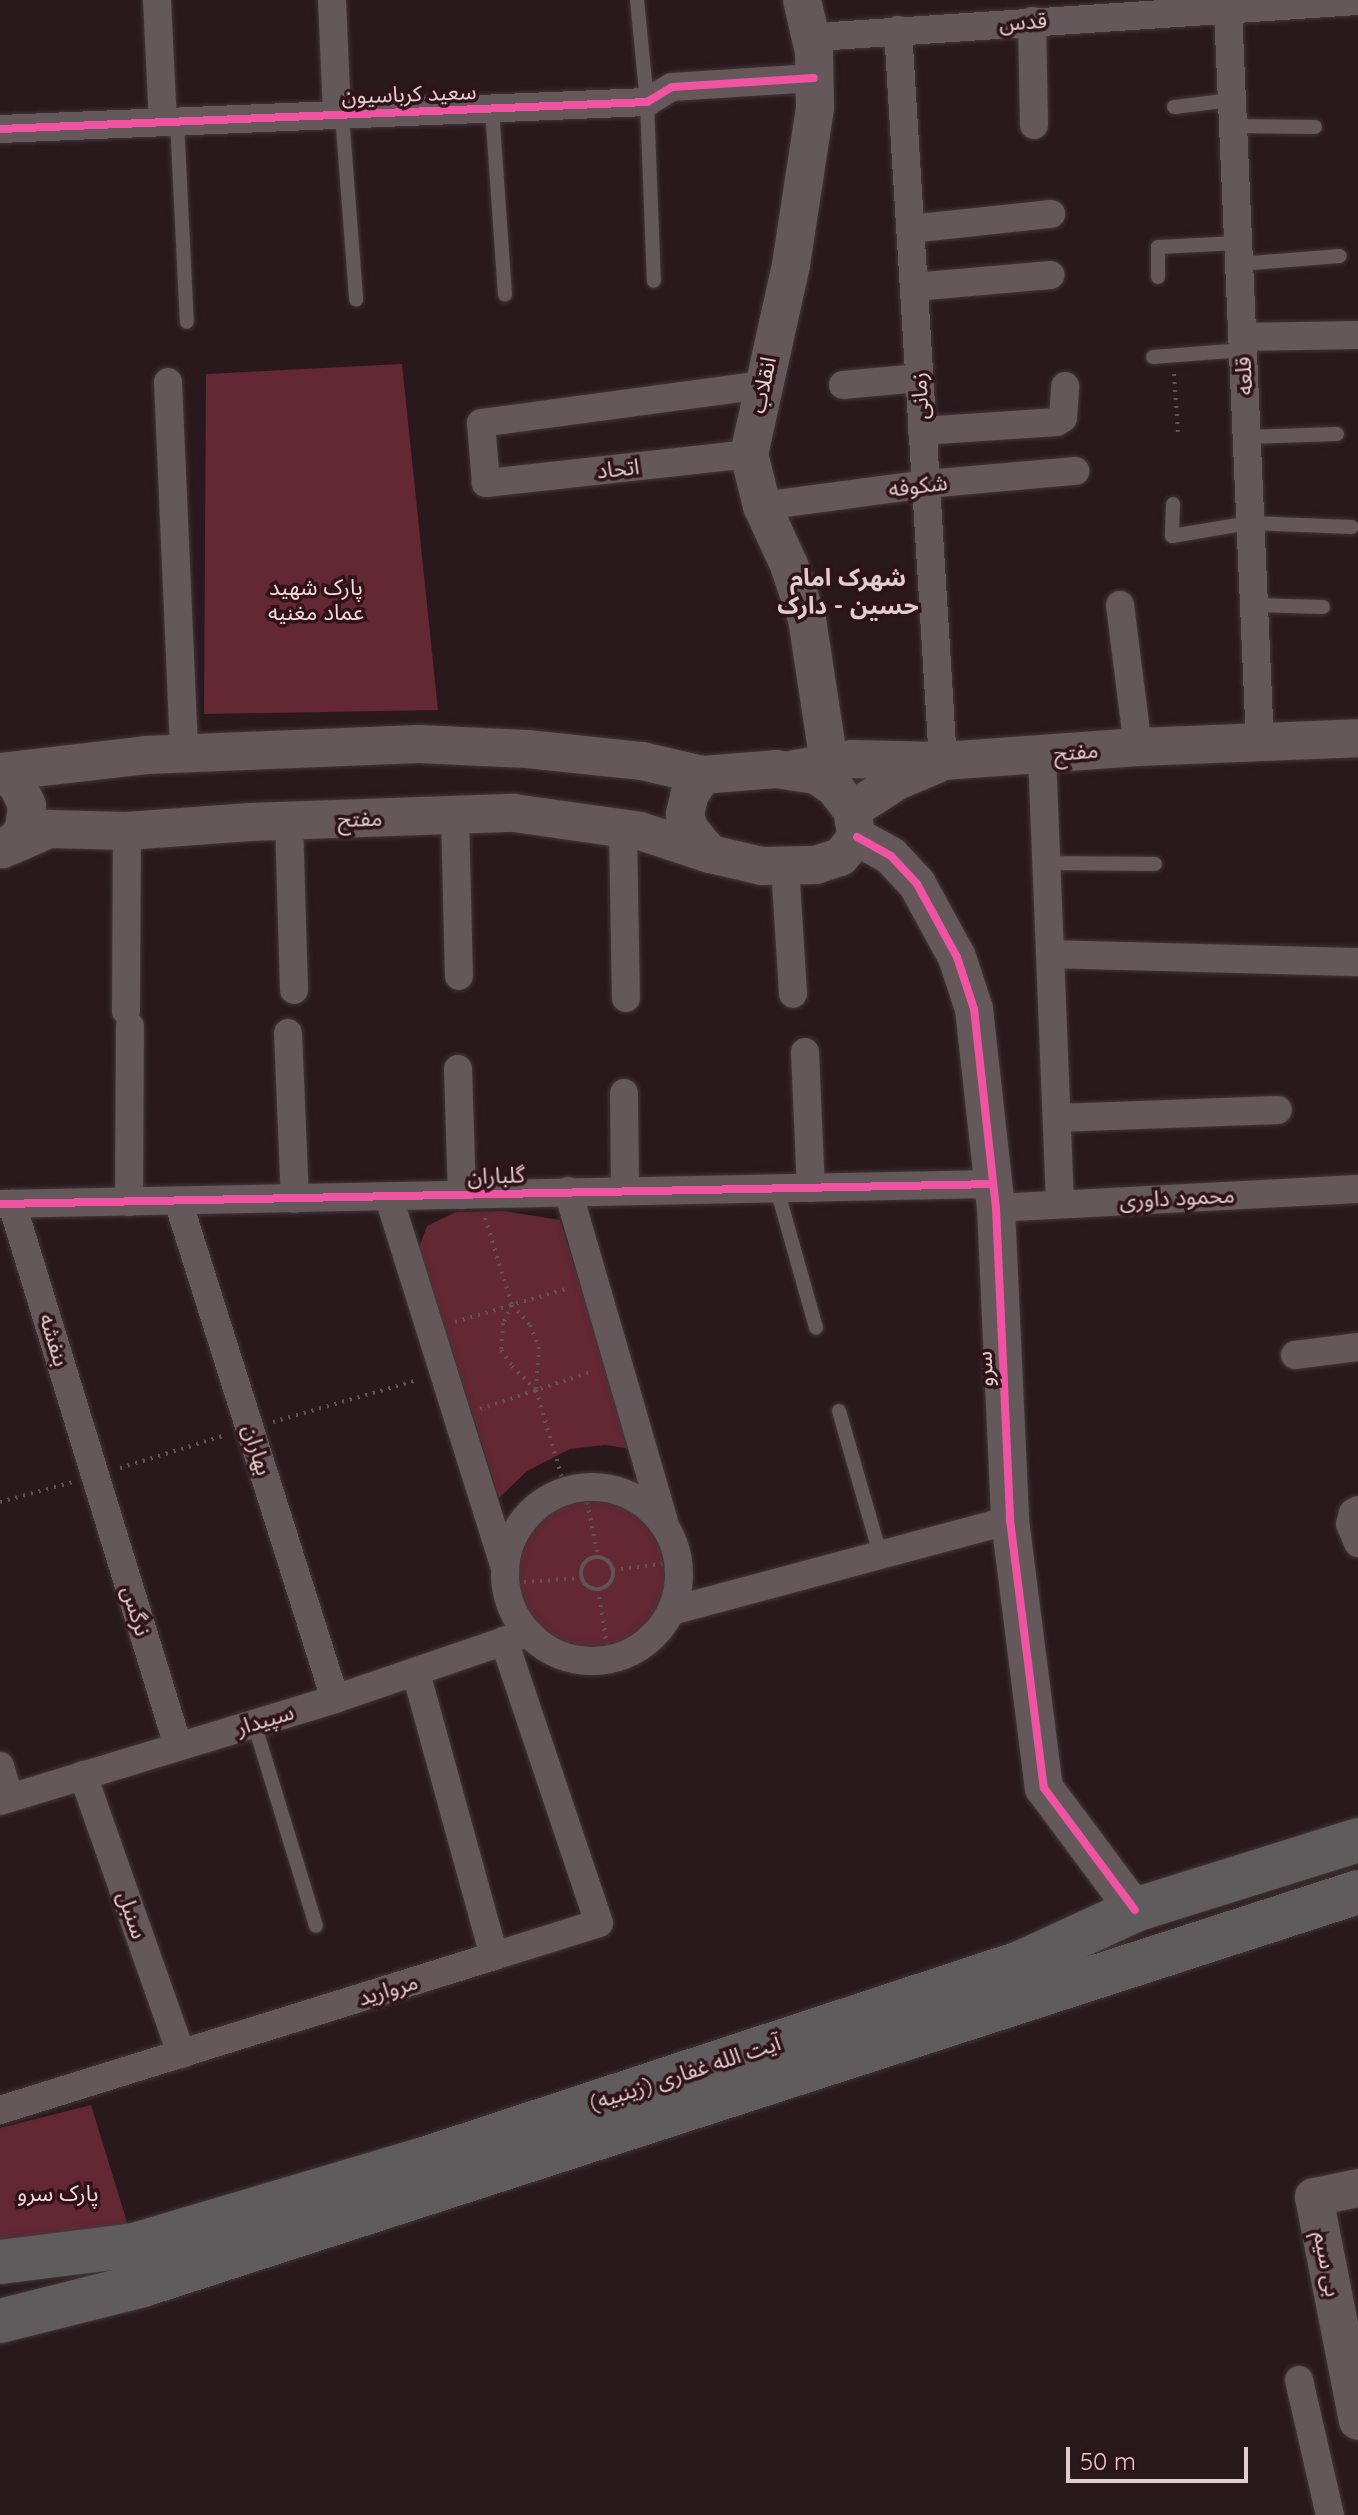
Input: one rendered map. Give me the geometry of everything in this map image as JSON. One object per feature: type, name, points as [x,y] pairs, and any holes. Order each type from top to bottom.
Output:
[{"type":"main road","name":"آیت الله غفاری (زینبیه)","points":[[0,2262],[134,2245],[418,2161],[1020,1963],[1135,1910],[1358,1840]]},
{"type":"main road","name":"آیت الله غفاری (زینبیه)","points":[[0,2321],[143,2285],[1358,1892]]},
{"type":"street","points":[[157,0],[170,122]]},
{"type":"street","points":[[332,0],[340,115]]},
{"type":"street","name":"انقلاب","points":[[802,0],[814,52],[815,108],[791,265],[749,454],[762,506],[789,565],[807,619],[812,766]]},
{"type":"street","name":"قدس","points":[[832,36],[1358,1]]},
{"type":"street","name":"قلعه","points":[[1228,10],[1260,742]]},
{"type":"street","points":[[1032,21],[1034,125]]},
{"type":"street","name":"زمانی","points":[[898,30],[943,761]]},
{"type":"street","name":"سعید کرباسیون","points":[[0,129],[647,102],[672,87],[814,78]]},
{"type":"street","points":[[910,229],[1051,214]]},
{"type":"street","points":[[914,287],[1050,275]]},
{"type":"street","points":[[1243,343],[1358,335]]},
{"type":"street","points":[[843,385],[919,378]]},
{"type":"street","points":[[168,382],[184,753]]},
{"type":"street","name":"اتحاد","points":[[749,454],[486,483],[481,423],[763,385]]},
{"type":"street","points":[[922,431],[1057,422],[1063,418],[1065,386]]},
{"type":"street","name":"شکوفه","points":[[762,506],[926,484],[1075,471]]},
{"type":"street","points":[[1120,605],[1138,747]]},
{"type":"street","name":"مفتح","points":[[702,775],[812,766],[852,759],[943,761],[1138,747],[1358,738]]},
{"type":"street","points":[[0,772],[184,753],[434,744],[642,761],[702,775],[689,796],[685,814],[689,829],[710,854]]},
{"type":"street","points":[[1042,755],[1060,1204]]},
{"type":"street","name":"مفتح","points":[[5,848],[49,829],[127,831],[289,821],[514,813],[623,829],[762,866],[816,865],[840,857],[855,823],[897,781],[943,761]]},
{"type":"street","name":"سرو","points":[[812,766],[816,775],[834,787],[855,823],[917,884],[957,957],[974,1009],[994,1196],[1010,1520],[1044,1788],[1135,1910]]},
{"type":"street","points":[[0,772],[17,784],[27,805],[24,828],[5,848]]},
{"type":"street","points":[[455,815],[459,976]]},
{"type":"street","points":[[289,821],[294,990]]},
{"type":"street","points":[[623,829],[626,998]]},
{"type":"street","points":[[127,831],[129,1202]]},
{"type":"street","points":[[785,866],[793,994]]},
{"type":"street","points":[[1051,954],[1358,962]]},
{"type":"street","points":[[288,1033],[295,1199]]},
{"type":"street","points":[[805,1052],[811,1188]]},
{"type":"street","points":[[458,1069],[472,1203]]},
{"type":"street","points":[[624,1093],[625,1191]]},
{"type":"street","points":[[1057,1118],[1278,1110]]},
{"type":"street","name":"گلباران","points":[[6,1204],[389,1198],[472,1203],[568,1191],[811,1188],[994,1196]]},
{"type":"street","name":"محمود داوری","points":[[994,1196],[1060,1204],[1358,1189]]},
{"type":"street","points":[[568,1191],[680,1573],[664,1626],[644,1645],[609,1660],[592,1663],[564,1658],[516,1637],[519,1623],[506,1595],[505,1574],[512,1536],[530,1511],[554,1494],[575,1489],[614,1489],[642,1502],[666,1530]]},
{"type":"street","points":[[389,1198],[505,1574]]},
{"type":"street","name":"بهاران","points":[[178,1201],[335,1699]]},
{"type":"street","name":"بنفشه","points":[[6,1204],[95,1475]]},
{"type":"street","points":[[1295,1355],[1358,1347]]},
{"type":"street","name":"نرگس","points":[[95,1475],[178,1746]]},
{"type":"street","points":[[1358,1510],[1353,1513],[1350,1524],[1358,1543]]},
{"type":"street","points":[[671,1611],[1010,1520]]},
{"type":"street","name":"سپیدار","points":[[4,1800],[335,1699],[516,1637]]},
{"type":"street","name":"مروارید","points":[[0,2110],[599,1923],[516,1637]]},
{"type":"street","points":[[416,1673],[494,1956]]},
{"type":"street","points":[[0,1766],[4,1800]]},
{"type":"street","name":"سنبل","points":[[83,1775],[181,2054]]},
{"type":"street","name":"بی سیم","points":[[1358,2188],[1314,2197],[1358,2421]]},
{"type":"street","points":[[1299,2380],[1330,2515]]},
{"type":"lane","points":[[637,0],[647,102],[654,281]]},
{"type":"lane","points":[[1174,107],[1315,127]]},
{"type":"lane","points":[[492,109],[505,295]]},
{"type":"lane","points":[[340,115],[356,299]]},
{"type":"lane","points":[[170,122],[187,322]]},
{"type":"lane","points":[[1158,277],[1158,247],[1238,254],[1340,256]]},
{"type":"lane","points":[[1153,357],[1243,343]]},
{"type":"lane","points":[[1247,437],[1337,434]]},
{"type":"lane","points":[[1173,504],[1172,536],[1250,523],[1352,527]]},
{"type":"lane","points":[[1254,605],[1323,607]]},
{"type":"lane","points":[[1047,863],[1155,864]]},
{"type":"lane","points":[[777,1189],[816,1328]]},
{"type":"lane","points":[[839,1411],[880,1554]]},
{"type":"lane","points":[[254,1723],[316,1926]]},
{"type":"path","points":[[1172,356],[1178,432]]},
{"type":"path","points":[[472,1203],[512,1305],[530,1325],[539,1347],[536,1390]]},
{"type":"path","points":[[444,1325],[581,1285]]},
{"type":"path","points":[[512,1305],[503,1323],[501,1350],[536,1390],[598,1556],[607,1561],[613,1570]]},
{"type":"path","points":[[472,1412],[606,1366]]},
{"type":"path","points":[[0,1502],[443,1373]]},
{"type":"path","points":[[598,1556],[584,1563],[581,1578],[587,1586],[598,1589],[608,1585],[613,1570]]},
{"type":"path","points":[[613,1570],[678,1562]]},
{"type":"path","points":[[505,1574],[581,1578]]},
{"type":"path","points":[[598,1589],[609,1660]]},
{"type":"green space","name":"پارک شهید عماد مغنیه","points":[[402,364],[438,710],[204,714],[206,374]]},
{"type":"green space","points":[[504,1211],[560,1220],[632,1449],[605,1445],[570,1449],[527,1471],[499,1498],[419,1248],[427,1226],[456,1212]]},
{"type":"green space","points":[[594,1500],[623,1506],[647,1522],[663,1546],[669,1575],[663,1604],[647,1628],[623,1644],[594,1650],[565,1644],[541,1628],[525,1604],[519,1575],[525,1546],[541,1522],[565,1506]]},
{"type":"green space","name":"پارک سرو","points":[[91,2105],[134,2245],[0,2262],[0,2128]]},
{"type":"cycle path","points":[[0,129],[647,102],[672,87],[814,78]]},
{"type":"cycle path","points":[[857,837],[891,856],[917,884],[957,957],[974,1009],[996,1208],[1010,1520],[1044,1788],[1135,1910]]},
{"type":"cycle path","points":[[0,1204],[993,1184]]},
{"type":"district","name":"شهرک امام حسین - دارک","points":[[848,592]]}]
